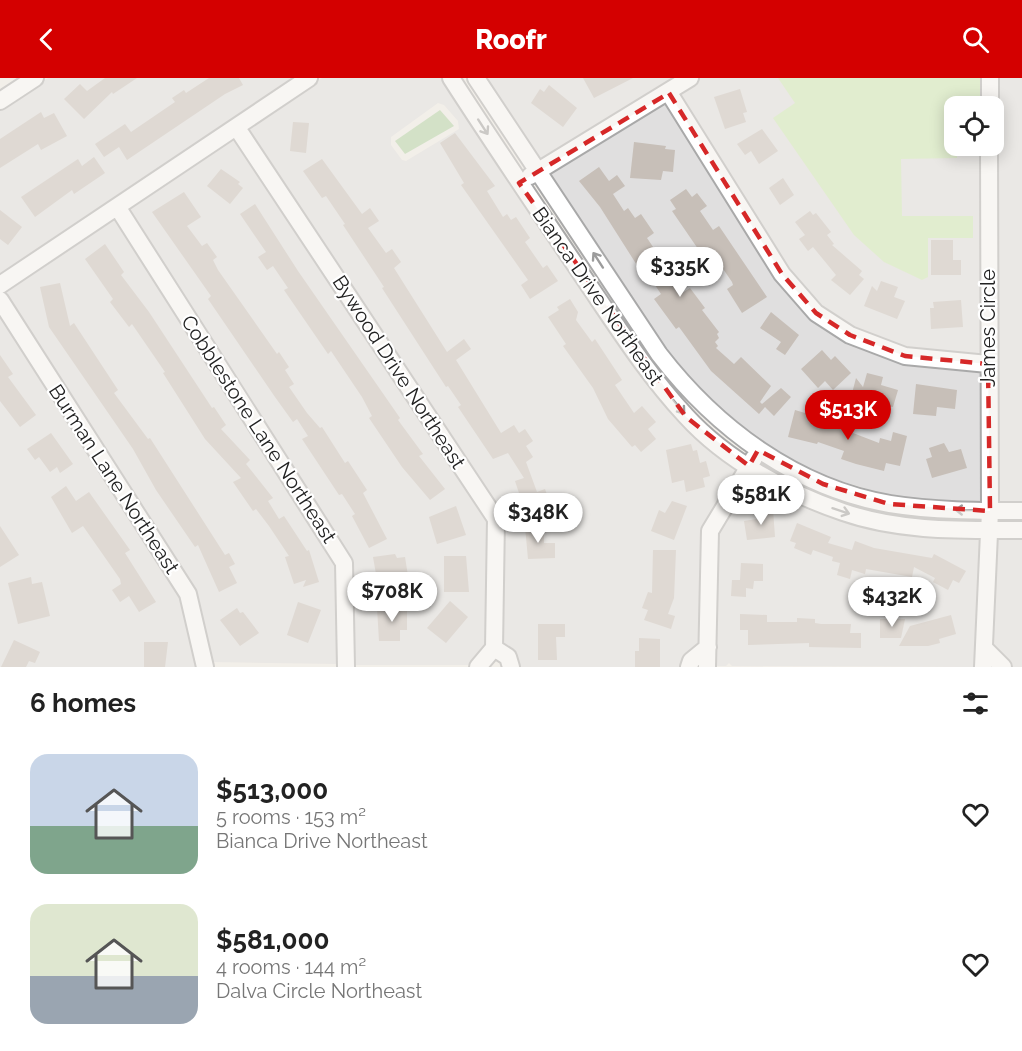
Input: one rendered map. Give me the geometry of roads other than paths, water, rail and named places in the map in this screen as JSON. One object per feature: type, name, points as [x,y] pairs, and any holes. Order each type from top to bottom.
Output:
[{"type":"street","points":[[0,101],[34,78]]},
{"type":"street","points":[[0,285],[309,78]]},
{"type":"street","name":"Bianca Drive Northeast","points":[[451,78],[620,331],[686,417],[720,446],[749,466],[809,500],[845,513],[890,524],[924,528],[1022,530]]},
{"type":"street","name":"Bianca Drive Northeast","points":[[476,78],[659,354],[692,396],[728,428],[758,450],[823,484],[889,504],[940,510],[1022,511]]},
{"type":"street","points":[[519,183],[690,78]]},
{"type":"street","points":[[990,78],[990,96]]},
{"type":"street","points":[[669,93],[782,274],[816,313],[850,336],[905,356],[988,364]]},
{"type":"street","name":"Bywood Drive Northeast","points":[[237,128],[496,519],[494,648]]},
{"type":"street","name":"James Circle","points":[[983,667],[990,511],[989,156]]},
{"type":"street","name":"Cobblestone Lane Northeast","points":[[117,208],[344,563],[346,667]]},
{"type":"street","name":"Burman Lane Northeast","points":[[0,300],[188,594],[205,667]]},
{"type":"street","points":[[620,331],[637,320]]},
{"type":"street","points":[[707,667],[710,531],[758,450]]},
{"type":"street","points":[[689,667],[691,661],[708,647]]},
{"type":"street","points":[[478,667],[494,648],[508,657],[512,667]]},
{"type":"street","points":[[984,648],[1003,663],[1003,667]]}]
